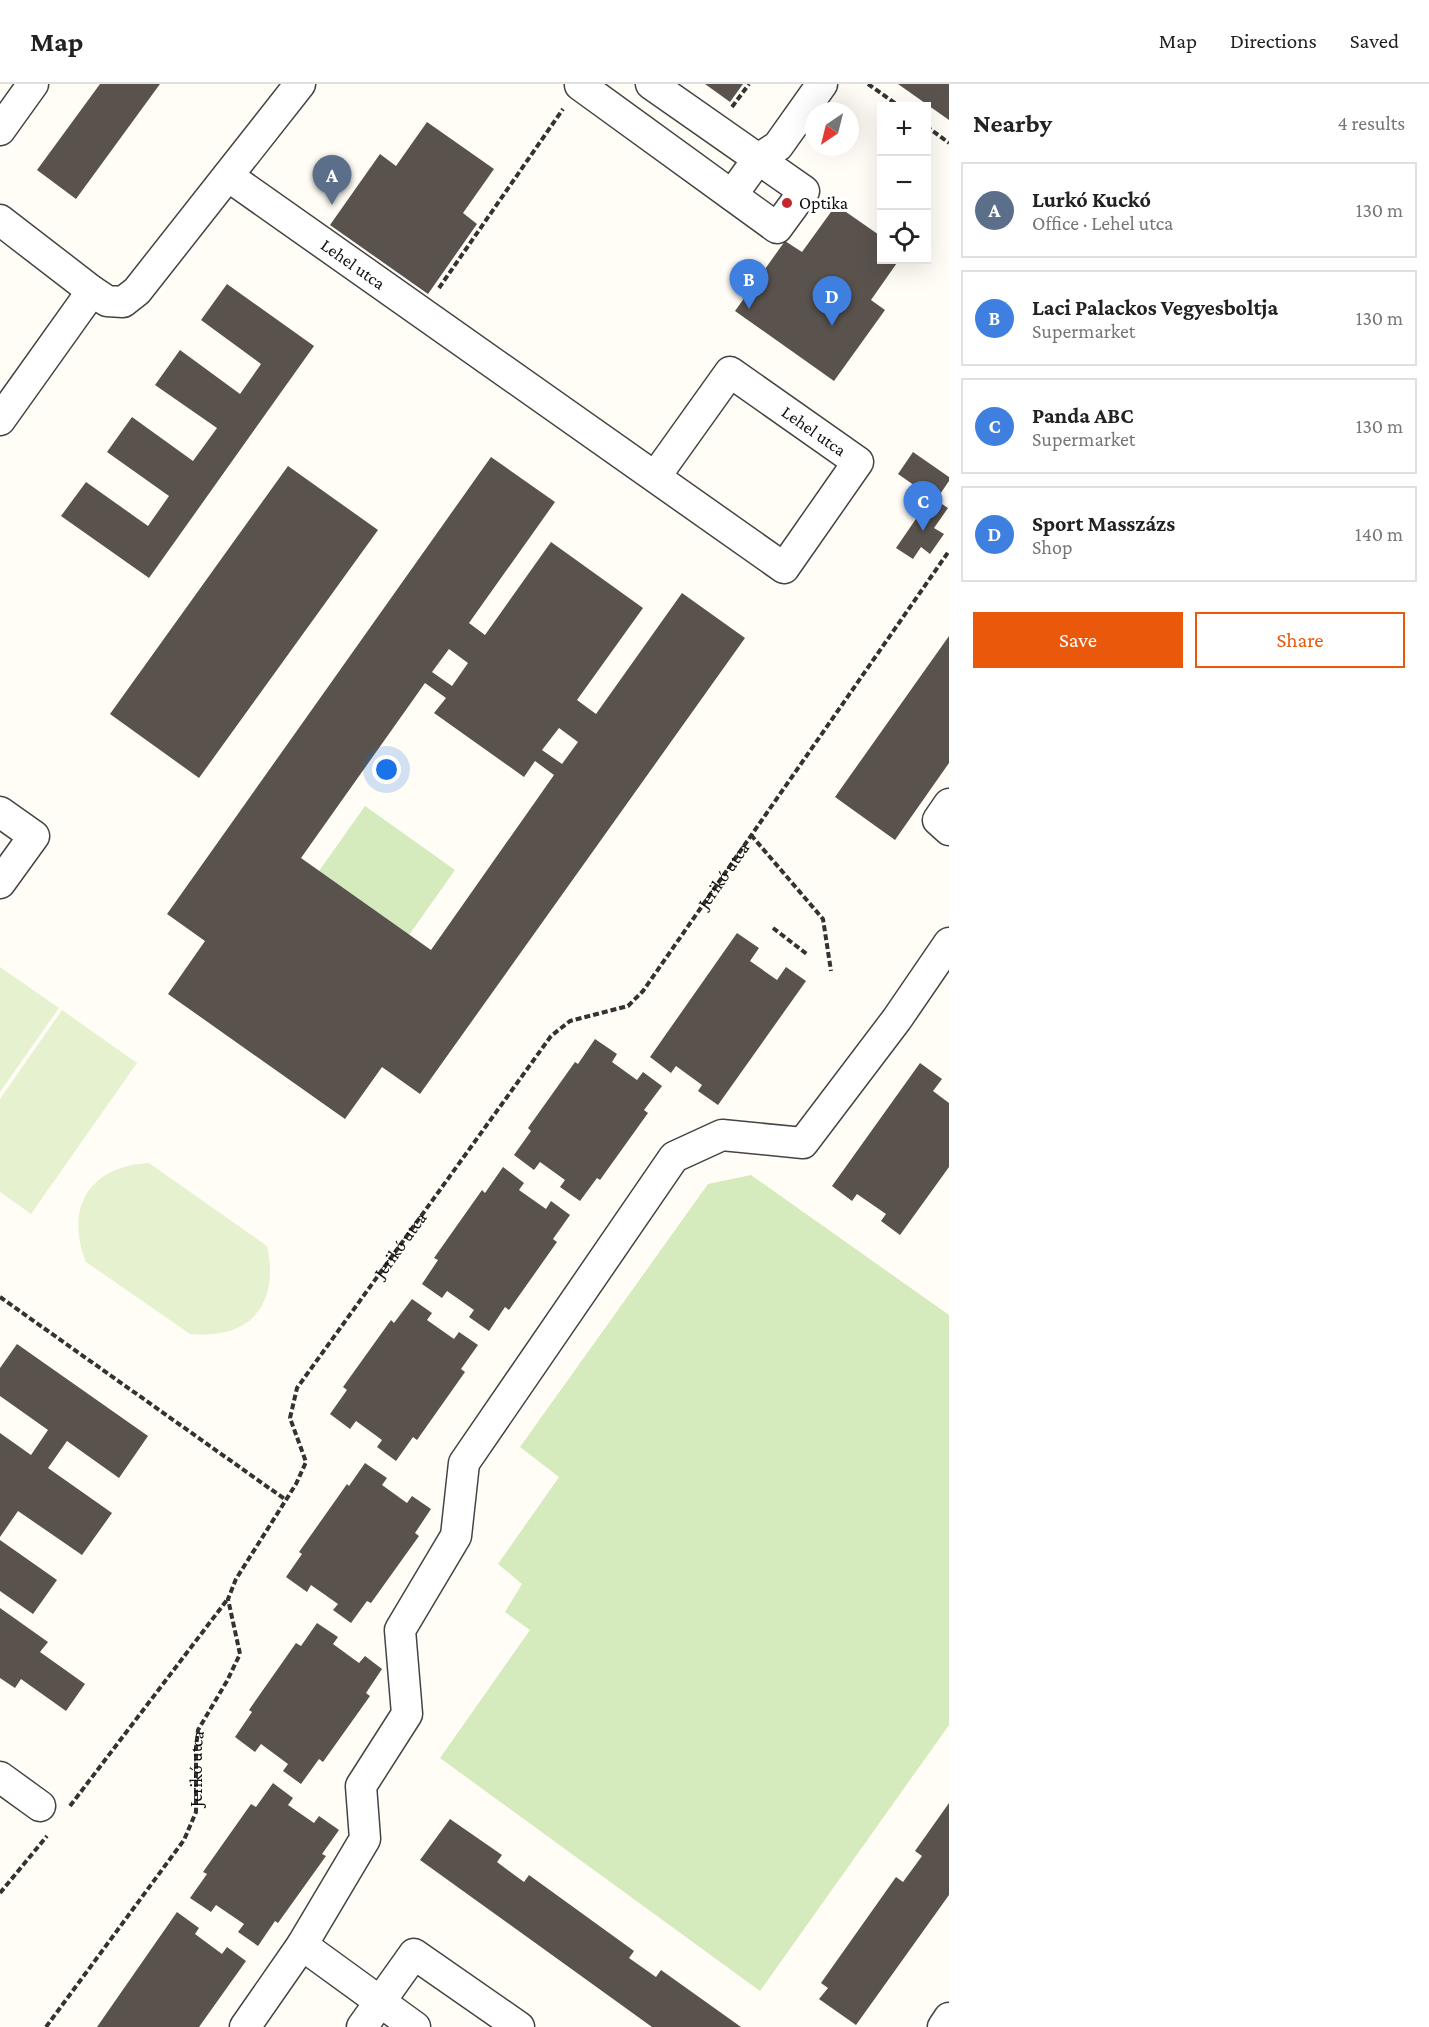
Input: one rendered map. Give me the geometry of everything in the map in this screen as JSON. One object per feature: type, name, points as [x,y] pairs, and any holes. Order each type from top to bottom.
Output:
[{"type":"street","points":[[0,130],[33,84]]},
{"type":"street","points":[[0,220],[107,301],[123,302],[138,291],[300,84]]},
{"type":"street","points":[[580,85],[777,228],[804,191],[651,84]]},
{"type":"street","points":[[732,195],[758,159],[778,146],[822,84]]},
{"type":"street","points":[[680,158],[705,122]]},
{"type":"street","name":"Lehel utca","points":[[228,176],[784,568],[858,462],[730,372],[655,477]]},
{"type":"street","points":[[0,420],[92,291]]},
{"type":"street","points":[[949,804],[938,820],[949,830]]},
{"type":"street","points":[[0,812],[34,836],[0,883]]},
{"type":"street","points":[[245,2027],[302,1946],[365,1839],[361,1786],[407,1714],[400,1630],[456,1536],[464,1463],[674,1157],[722,1135],[803,1143],[897,1019],[949,943]]},
{"type":"street","points":[[0,1777],[52,1816]]},
{"type":"street","points":[[302,1946],[415,2027]]},
{"type":"street","points":[[362,2027],[414,1954],[519,2027]]},
{"type":"street","points":[[943,2027],[949,2018]]},
{"type":"path","points":[[868,84],[893,102]]},
{"type":"path","points":[[422,312],[580,85]]},
{"type":"path","points":[[931,129],[949,143]]},
{"type":"path","name":"Jerikó utca","points":[[46,2027],[184,1840],[196,1812],[195,1748],[198,1730],[240,1654],[228,1599],[236,1579],[306,1462],[290,1418],[297,1388],[551,1036],[570,1021],[628,1006],[650,981],[949,551]]},
{"type":"path","points":[[751,835],[823,919],[831,970]]},
{"type":"path","points":[[773,928],[808,955]]},
{"type":"path","points":[[0,1297],[285,1500]]},
{"type":"path","points":[[0,1893],[52,1816],[228,1599]]},
{"type":"green space","points":[[365,806],[455,870],[409,935],[319,871]]},
{"type":"green space","points":[[0,967],[59,1008],[0,1092]]},
{"type":"green space","points":[[62,1010],[137,1063],[31,1214],[0,1192],[0,1099]]},
{"type":"green space","points":[[149,1163],[267,1246],[270,1267],[269,1285],[264,1301],[256,1314],[244,1324],[229,1331],[190,1334],[86,1262],[78,1224],[81,1207],[87,1193],[97,1181],[111,1172],[128,1166]]},
{"type":"green space","points":[[751,1175],[949,1315],[949,1725],[760,1991],[440,1758],[530,1630],[505,1612],[522,1584],[498,1564],[559,1477],[520,1447],[708,1184]]},
{"type":"building","points":[[100,84],[160,84],[76,199],[37,170]]},
{"type":"building","points":[[705,84],[743,84],[730,102]]},
{"type":"building","points":[[898,84],[949,84],[949,120],[931,107],[931,102],[924,102]]},
{"type":"building","points":[[427,122],[494,169],[463,213],[477,224],[428,294],[330,225],[380,154],[396,166]]},
{"type":"building","points":[[836,205],[877,234],[877,264],[896,264],[871,300],[885,310],[834,381],[735,311],[785,241],[802,252]]},
{"type":"building","points":[[227,284],[314,346],[149,578],[61,516],[86,482],[148,526],[169,496],[107,452],[132,417],[193,461],[217,428],[155,385],[180,350],[240,394],[261,364],[201,320]]},
{"type":"building","points":[[913,452],[949,477],[949,481],[936,500],[948,508],[934,528],[944,534],[930,554],[921,547],[913,559],[896,548],[931,497],[898,474]]},
{"type":"building","points":[[491,457],[555,502],[469,623],[485,635],[551,542],[643,608],[577,700],[596,714],[682,593],[745,638],[420,1094],[382,1067],[345,1119],[168,994],[205,941],[167,914]],"holes":[[[449,649],[468,663],[452,686],[432,672]],[[425,683],[446,698],[434,713],[524,777],[535,761],[554,775],[431,950],[301,858]],[[559,728],[578,742],[562,764],[542,750]]]},
{"type":"building","points":[[288,466],[378,530],[199,778],[110,714]]},
{"type":"building","points":[[949,636],[949,763],[895,840],[835,797]]},
{"type":"building","points":[[737,933],[759,948],[750,961],[777,980],[786,967],[806,981],[718,1105],[698,1091],[702,1085],[676,1066],[671,1073],[650,1057]]},
{"type":"building","points":[[595,1039],[617,1054],[612,1062],[637,1080],[643,1072],[662,1086],[644,1110],[648,1113],[600,1180],[597,1178],[580,1201],[560,1187],[565,1180],[540,1162],[534,1170],[514,1155],[531,1131],[528,1128],[575,1062],[578,1064]]},
{"type":"building","points":[[920,1063],[942,1079],[933,1091],[949,1103],[949,1167],[900,1235],[881,1221],[886,1214],[857,1194],[852,1201],[832,1186]]},
{"type":"building","points":[[503,1167],[524,1183],[519,1190],[546,1209],[551,1201],[570,1215],[553,1239],[557,1242],[509,1310],[505,1307],[489,1331],[469,1317],[474,1310],[447,1291],[442,1298],[422,1284],[438,1260],[434,1258],[482,1190],[485,1193]]},
{"type":"building","points":[[412,1299],[432,1313],[427,1320],[454,1339],[459,1332],[478,1345],[461,1369],[465,1372],[417,1440],[413,1437],[396,1461],[377,1447],[382,1440],[356,1421],[350,1429],[330,1414],[347,1390],[343,1387],[391,1320],[394,1323]]},
{"type":"building","points":[[17,1344],[148,1436],[119,1478],[67,1441],[48,1468],[112,1513],[82,1555],[18,1511],[0,1537],[0,1433],[31,1455],[48,1430],[0,1396],[0,1368]]},
{"type":"building","points":[[365,1463],[387,1478],[382,1485],[407,1503],[412,1496],[431,1509],[415,1533],[419,1536],[371,1603],[367,1601],[351,1623],[333,1610],[338,1604],[311,1585],[307,1592],[286,1577],[302,1554],[299,1552],[347,1484],[349,1486]]},
{"type":"building","points":[[0,1540],[57,1580],[33,1614],[0,1591]]},
{"type":"building","points":[[0,1608],[48,1642],[40,1652],[85,1684],[66,1711],[21,1679],[15,1688],[0,1678]]},
{"type":"building","points":[[317,1623],[338,1637],[333,1644],[359,1663],[365,1656],[382,1669],[366,1693],[370,1696],[323,1762],[319,1759],[301,1784],[283,1771],[288,1764],[261,1744],[255,1752],[235,1737],[252,1712],[249,1710],[296,1643],[301,1646]]},
{"type":"building","points":[[273,1783],[293,1798],[288,1805],[314,1823],[319,1816],[339,1830],[322,1854],[326,1856],[278,1923],[275,1921],[258,1946],[238,1932],[244,1924],[216,1905],[211,1912],[190,1898],[207,1874],[203,1872],[251,1804],[256,1807]]},
{"type":"building","points":[[949,1803],[949,1895],[856,2025],[819,1999],[828,1988],[821,1983],[896,1877],[903,1882],[922,1856],[915,1851]]},
{"type":"building","points":[[450,1819],[502,1855],[497,1862],[524,1882],[529,1875],[634,1951],[629,1958],[656,1977],[661,1970],[741,2027],[652,2027],[420,1860]]},
{"type":"building","points":[[177,1912],[199,1928],[195,1934],[222,1954],[227,1947],[246,1961],[199,2027],[97,2027]]},
{"type":"place","name":"Optika","points":[[787,203]]},
{"type":"place","name":"Lurkó Kuckó","points":[[332,205]]},
{"type":"place","name":"Laci Palackos Vegyesboltja","points":[[749,309]]},
{"type":"place","name":"Sport Masszázs","points":[[832,326]]},
{"type":"place","name":"Panda ABC","points":[[923,531]]}]
